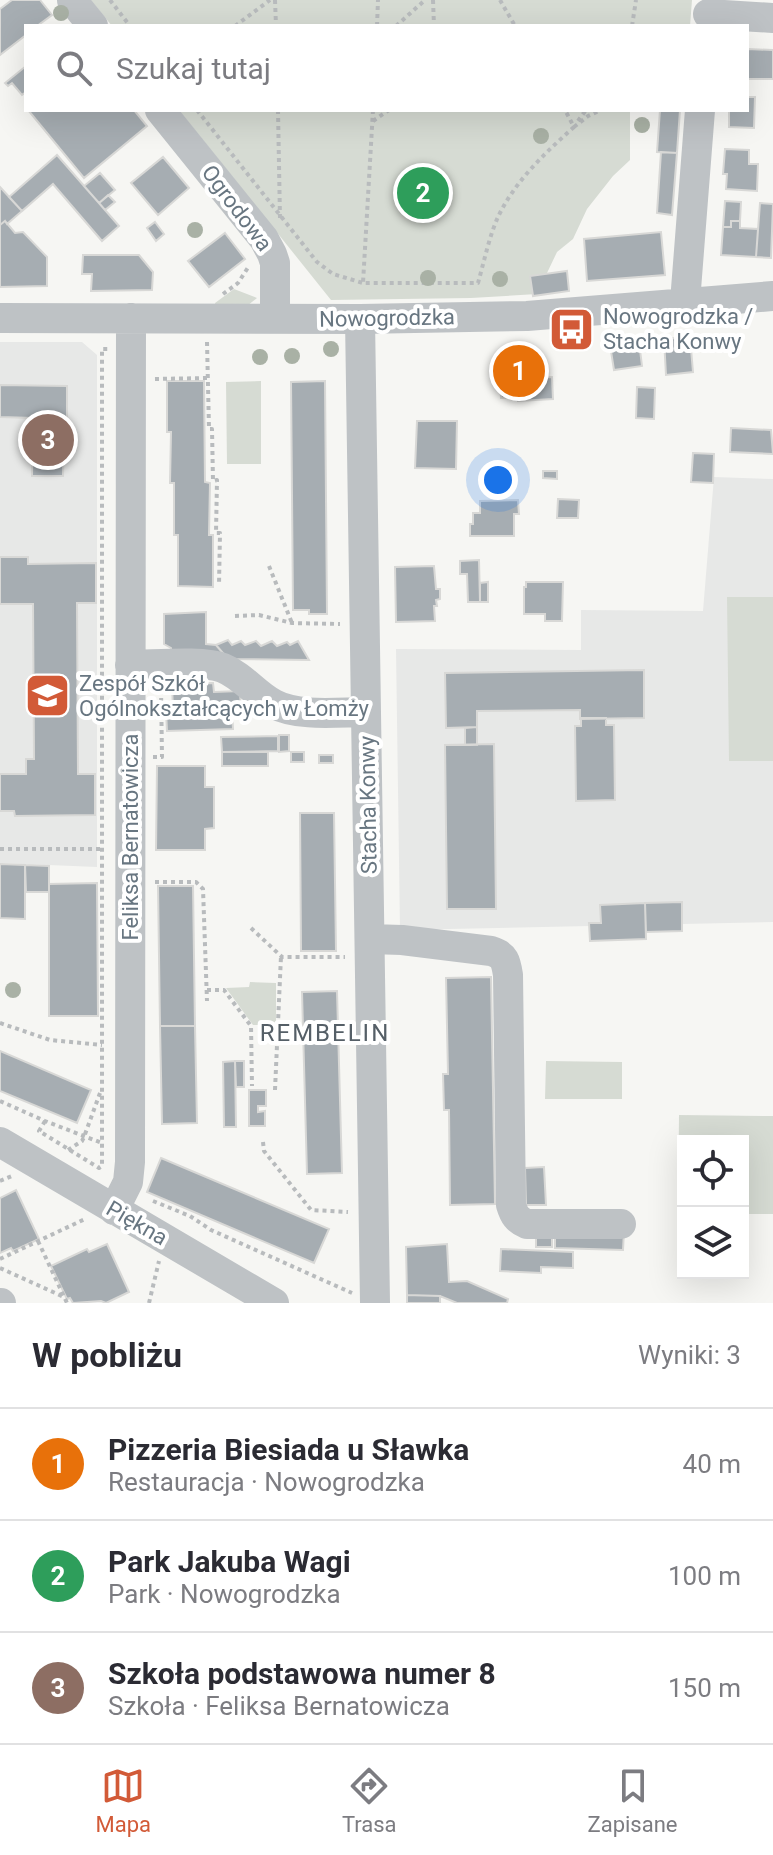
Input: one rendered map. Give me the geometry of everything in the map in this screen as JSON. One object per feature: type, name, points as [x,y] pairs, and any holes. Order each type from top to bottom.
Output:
[{"type":"street","points":[[72,0],[91,24]]},
{"type":"street","points":[[708,13],[773,18]]},
{"type":"street","name":"Ogrodowa","points":[[162,112],[264,239],[275,263],[275,319]]},
{"type":"street","points":[[685,302],[700,112]]},
{"type":"street","name":"Nowogrodzka","points":[[0,318],[527,316],[773,296]]},
{"type":"street","name":"Feliksa Bernatowicza","points":[[104,1212],[128,1182],[130,1162],[131,318]]},
{"type":"street","name":"Stacha Konwy","points":[[360,319],[366,712],[358,948],[372,1299]]},
{"type":"street","points":[[130,665],[223,668],[274,705],[309,712],[366,712]]},
{"type":"street","points":[[358,948],[402,940],[491,951],[505,959],[508,975],[511,1196],[514,1215],[527,1224],[621,1224]]},
{"type":"street","name":"Piękna","points":[[0,1142],[104,1212],[274,1303]]},
{"type":"path","points":[[110,0],[128,24]]},
{"type":"path","points":[[238,24],[273,0],[276,24]]},
{"type":"path","points":[[377,24],[378,0]]},
{"type":"path","points":[[398,24],[425,0]]},
{"type":"path","points":[[433,0],[434,24]]},
{"type":"path","points":[[500,0],[514,24]]},
{"type":"path","points":[[632,24],[636,0]]},
{"type":"path","points":[[199,112],[317,262],[346,280],[363,283],[478,283],[497,220],[512,193],[574,127],[597,112]]},
{"type":"path","points":[[278,112],[280,229]]},
{"type":"path","points":[[363,283],[373,112]]},
{"type":"path","points":[[373,121],[386,112]]},
{"type":"path","points":[[566,112],[574,127]]},
{"type":"path","points":[[574,127],[585,112]]},
{"type":"path","points":[[219,585],[217,480],[213,481],[212,429],[209,429],[207,303],[238,283],[250,264]]},
{"type":"path","points":[[150,379],[208,378]]},
{"type":"path","points":[[45,1121],[39,1131],[99,1168],[102,1166],[102,544]]},
{"type":"path","points":[[269,566],[292,623]]},
{"type":"path","points":[[235,616],[259,615],[292,623],[343,624]]},
{"type":"path","points":[[151,757],[162,757],[161,665]]},
{"type":"path","points":[[0,849],[102,849]]},
{"type":"path","points":[[153,882],[196,882],[203,889],[207,1001]]},
{"type":"path","points":[[251,928],[281,956],[358,948]]},
{"type":"path","points":[[275,1090],[281,956]]},
{"type":"path","points":[[207,990],[224,990],[251,1026],[252,1086]]},
{"type":"path","points":[[0,1023],[61,1042],[102,1045]]},
{"type":"path","points":[[68,1150],[82,1141],[102,1087]]},
{"type":"path","points":[[0,1101],[102,1143]]},
{"type":"path","points":[[263,1142],[264,1151],[311,1210],[351,1212]]},
{"type":"path","points":[[128,1182],[144,1190],[144,1197],[190,1216],[211,1230],[344,1290],[372,1299]]},
{"type":"path","points":[[0,1259],[104,1212]]},
{"type":"path","points":[[38,1241],[67,1303]]},
{"type":"path","points":[[149,1303],[161,1255]]},
{"type":"path","points":[[0,1268],[64,1297]]},
{"type":"shaded area","points":[[91,0],[692,0],[690,24],[110,24]]},
{"type":"shaded area","points":[[181,112],[630,112],[630,160],[587,209],[573,239],[557,252],[537,294],[331,300]]},
{"type":"shaded area","points":[[234,289],[257,298],[247,306],[216,308],[215,303]]},
{"type":"shaded area","name":"Zespół Szkół Ogólnokształcących w Łomży","points":[[0,342],[82,342],[97,355],[97,867],[0,863]]},
{"type":"shaded area","points":[[261,381],[261,464],[227,464],[226,382]]},
{"type":"shaded area","points":[[714,477],[773,479],[773,922],[400,930],[396,649],[581,650],[581,610],[703,611]]},
{"type":"shaded area","points":[[727,597],[773,597],[773,761],[729,761]]},
{"type":"shaded area","points":[[250,982],[276,983],[276,1025],[253,1025],[226,988],[249,987]]},
{"type":"shaded area","points":[[546,1061],[622,1062],[622,1099],[545,1099]]},
{"type":"shaded area","points":[[679,1115],[773,1116],[773,1214],[749,1214],[749,1135],[679,1135]]},
{"type":"building","points":[[12,0],[40,0],[52,15],[40,24],[24,24],[24,37],[0,55],[0,9]]},
{"type":"building","points":[[749,49],[773,50],[773,79],[749,79]]},
{"type":"building","points":[[24,68],[24,94],[22,95],[12,83],[8,86],[5,83]]},
{"type":"building","points":[[749,97],[755,97],[754,128],[729,127],[729,112],[749,112]]},
{"type":"building","points":[[30,112],[136,112],[147,126],[84,178]]},
{"type":"building","points":[[660,112],[680,112],[677,153],[657,152]]},
{"type":"building","points":[[725,149],[749,150],[749,164],[758,164],[757,191],[726,189],[727,174],[723,174]]},
{"type":"building","points":[[661,152],[677,153],[672,215],[657,213]]},
{"type":"building","points":[[57,155],[119,226],[102,241],[53,184],[22,211],[9,197]]},
{"type":"building","points":[[163,157],[189,188],[158,215],[131,183]]},
{"type":"building","points":[[100,173],[115,190],[99,203],[84,186]]},
{"type":"building","points":[[0,187],[22,211],[7,224],[5,221],[0,225]]},
{"type":"building","points":[[108,195],[115,202],[105,210],[99,203]]},
{"type":"building","points":[[725,201],[741,202],[740,221],[731,221],[731,227],[723,227]]},
{"type":"building","points":[[760,203],[773,204],[771,258],[756,257]]},
{"type":"building","points":[[5,221],[15,233],[23,232],[47,257],[47,286],[0,287],[0,225]]},
{"type":"building","points":[[731,221],[740,221],[740,228],[758,229],[756,257],[721,255],[723,227],[731,227]]},
{"type":"building","points":[[155,222],[164,234],[156,241],[147,228]]},
{"type":"building","points":[[661,232],[665,275],[587,281],[584,239]]},
{"type":"building","points":[[225,233],[245,259],[209,287],[188,261]]},
{"type":"building","points":[[83,255],[139,255],[153,272],[152,290],[91,291],[92,274],[82,274]]},
{"type":"building","points":[[567,271],[569,291],[533,296],[530,276]]},
{"type":"building","points":[[690,337],[693,372],[666,375],[664,339]]},
{"type":"building","points":[[639,342],[642,366],[614,370],[610,345]]},
{"type":"building","points":[[537,358],[538,378],[552,377],[553,399],[518,401],[518,397],[501,398],[499,360]]},
{"type":"building","points":[[167,381],[204,381],[205,482],[210,483],[209,535],[213,535],[213,587],[178,586],[174,483],[170,483],[171,432],[167,432]]},
{"type":"building","points":[[325,381],[327,614],[309,614],[309,610],[293,610],[291,382]]},
{"type":"building","points":[[0,385],[67,386],[67,417],[61,417],[61,432],[64,432],[63,476],[32,476],[33,418],[0,417]]},
{"type":"building","points":[[637,387],[655,388],[654,419],[636,418]]},
{"type":"building","points":[[417,421],[457,421],[456,469],[415,468]]},
{"type":"building","points":[[731,428],[771,430],[773,454],[730,452]]},
{"type":"building","points":[[693,453],[714,454],[713,483],[691,482]]},
{"type":"building","points":[[543,471],[557,471],[557,479],[543,478]]},
{"type":"building","points":[[558,499],[579,500],[578,518],[557,518]]},
{"type":"building","points":[[518,500],[519,514],[514,514],[514,536],[470,536],[473,513],[480,513],[480,501]]},
{"type":"building","points":[[0,557],[28,557],[28,564],[96,563],[96,603],[77,603],[78,774],[95,774],[95,815],[15,816],[14,811],[0,811],[0,774],[26,774],[26,759],[34,759],[33,604],[0,604]]},
{"type":"building","points":[[479,560],[480,602],[468,602],[467,574],[460,574],[460,561]]},
{"type":"building","points":[[434,566],[436,589],[440,589],[440,599],[434,606],[435,621],[396,622],[395,567]]},
{"type":"building","points":[[488,582],[488,602],[480,602],[480,583]]},
{"type":"building","points":[[526,582],[563,582],[562,621],[545,621],[545,614],[524,614]]},
{"type":"building","points":[[206,612],[206,644],[216,645],[228,659],[171,658],[171,648],[164,644],[164,614]]},
{"type":"building","points":[[228,640],[232,645],[241,641],[245,645],[256,641],[261,646],[272,641],[277,646],[298,641],[309,660],[228,659],[216,645]]},
{"type":"building","points":[[644,670],[644,718],[580,719],[580,710],[477,711],[477,727],[446,728],[445,673]]},
{"type":"building","points":[[213,683],[214,692],[240,691],[241,711],[232,712],[233,729],[167,731],[166,711],[173,711],[172,684]]},
{"type":"building","points":[[581,718],[606,718],[606,725],[614,725],[615,800],[576,801],[575,726],[581,726]]},
{"type":"building","points":[[477,727],[477,745],[465,745],[465,728]]},
{"type":"building","points":[[279,735],[289,735],[289,751],[279,752]]},
{"type":"building","points":[[278,736],[278,751],[222,752],[221,737]]},
{"type":"building","points":[[494,744],[496,909],[447,909],[445,745]]},
{"type":"building","points":[[222,752],[268,752],[268,766],[222,766]]},
{"type":"building","points":[[291,752],[304,752],[304,762],[291,762]]},
{"type":"building","points":[[319,755],[333,755],[333,763],[319,763]]},
{"type":"building","points":[[157,766],[205,766],[205,787],[214,787],[214,828],[205,829],[205,850],[156,850]]},
{"type":"building","points":[[300,813],[334,813],[336,951],[301,951]]},
{"type":"building","points":[[0,864],[25,865],[25,919],[0,918]]},
{"type":"building","points":[[25,865],[49,866],[49,892],[26,892]]},
{"type":"building","points":[[97,883],[98,1016],[49,1016],[49,884]]},
{"type":"building","points":[[158,886],[193,886],[195,1026],[160,1026]]},
{"type":"building","points":[[682,902],[682,931],[646,932],[645,903]]},
{"type":"building","points":[[645,903],[646,939],[590,941],[589,923],[601,923],[600,905]]},
{"type":"building","points":[[491,977],[495,1204],[450,1205],[449,1110],[444,1110],[443,1074],[448,1074],[446,978]]},
{"type":"building","points":[[337,991],[342,1173],[307,1174],[302,992]]},
{"type":"building","points":[[160,1026],[195,1026],[197,1123],[162,1124]]},
{"type":"building","points":[[0,1051],[91,1090],[77,1123],[0,1091]]},
{"type":"building","points":[[235,1061],[244,1061],[244,1087],[236,1087]]},
{"type":"building","points":[[235,1061],[236,1127],[224,1127],[223,1062]]},
{"type":"building","points":[[249,1090],[266,1090],[266,1106],[258,1106],[258,1112],[265,1111],[265,1126],[249,1126]]},
{"type":"building","points":[[161,1158],[329,1229],[314,1263],[147,1192]]},
{"type":"building","points":[[544,1167],[546,1205],[526,1205],[525,1168]]},
{"type":"building","points":[[16,1190],[39,1239],[13,1251],[11,1248],[0,1253],[0,1198]]},
{"type":"building","points":[[555,1230],[624,1231],[623,1250],[555,1248]]},
{"type":"building","points":[[536,1232],[552,1233],[552,1247],[536,1247]]},
{"type":"building","points":[[107,1244],[129,1292],[106,1303],[73,1303],[70,1298],[67,1299],[51,1266],[87,1249],[89,1252]]},
{"type":"building","points":[[447,1244],[449,1282],[467,1281],[508,1299],[507,1303],[457,1303],[440,1296],[407,1295],[406,1247]]},
{"type":"building","points":[[501,1249],[573,1252],[573,1268],[541,1267],[541,1273],[500,1271]]},
{"type":"building","points":[[407,1295],[440,1296],[440,1303],[407,1303]]},
{"type":"place","name":"Park Jakuba Wagi","points":[[423,193]]},
{"type":"place","name":"Nowogrodzka / Stacha Konwy","points":[[572,329]]},
{"type":"place","name":"Pizzeria Biesiada u Sławka","points":[[519,371]]},
{"type":"place","name":"Szkoła podstawowa numer 8","points":[[48,440]]},
{"type":"place","name":"Zespół Szkół Ogólnokształcących w Łomży","points":[[48,696]]},
{"type":"district","name":"REMBELIN","points":[[325,1033]]}]
